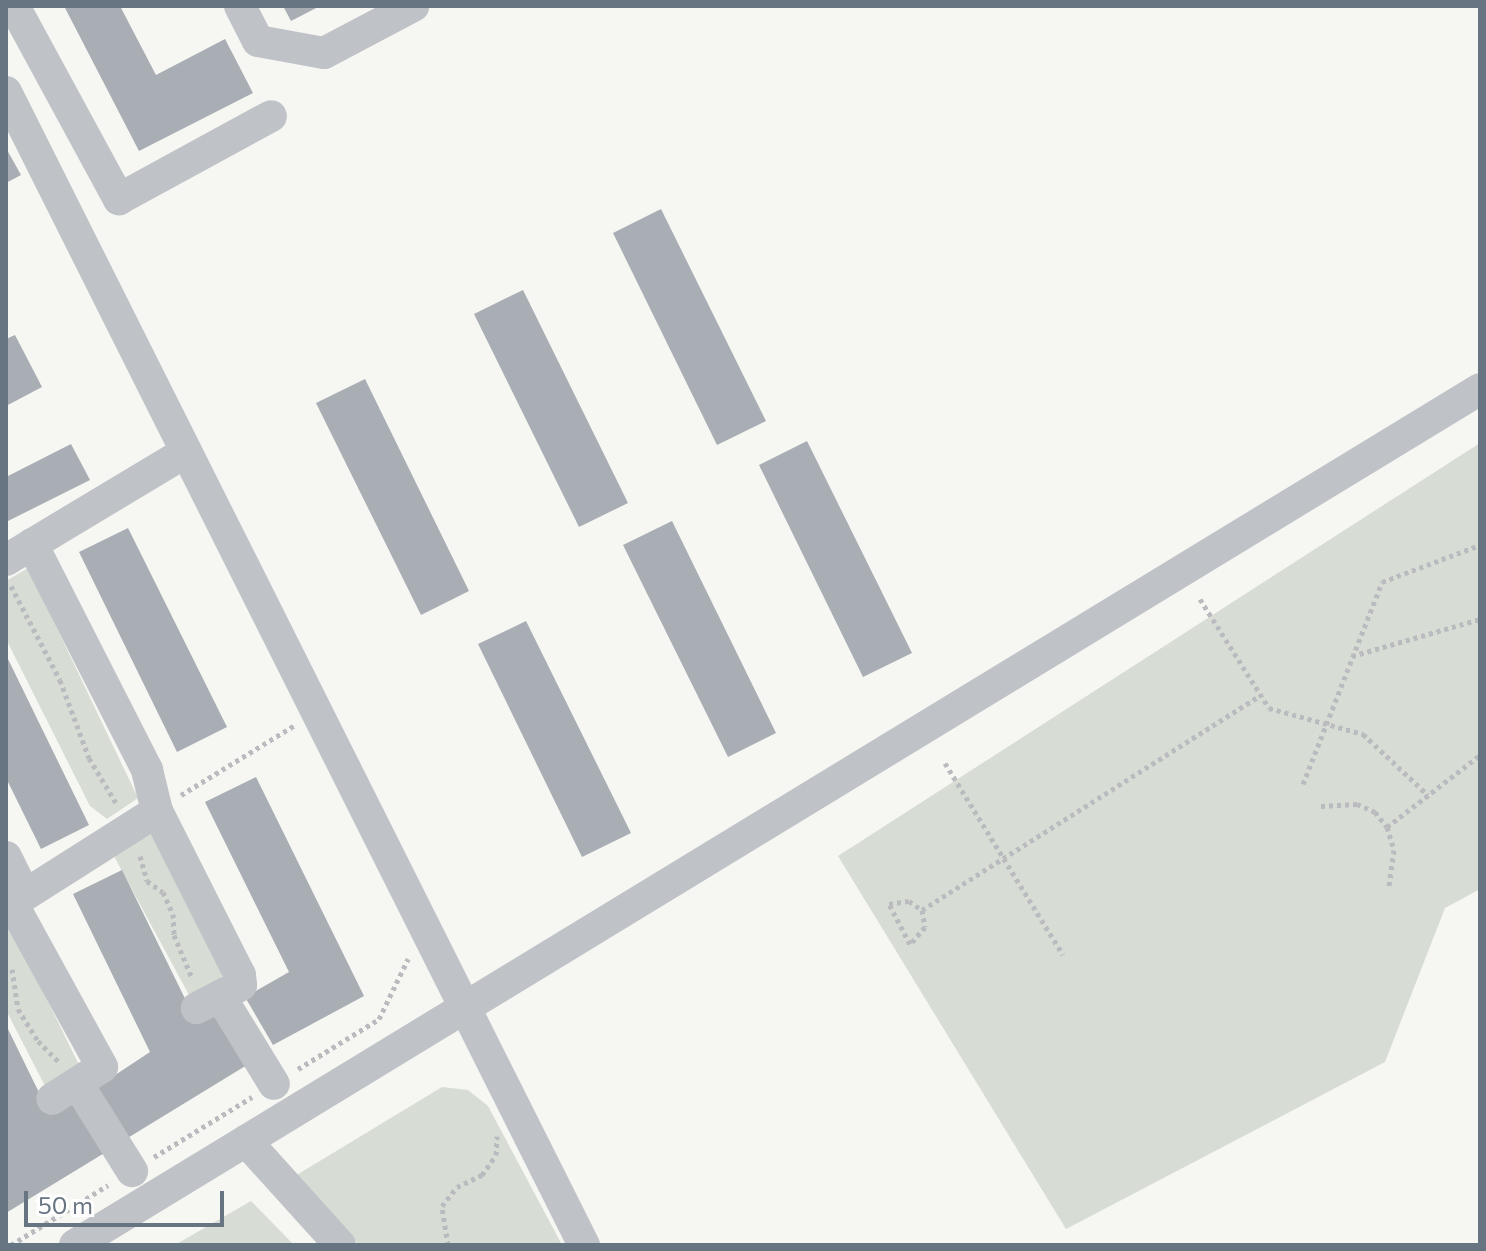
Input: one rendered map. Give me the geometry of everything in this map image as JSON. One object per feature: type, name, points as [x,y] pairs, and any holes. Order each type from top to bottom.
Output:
[{"type":"street","points":[[14,6],[119,199],[271,116]]},
{"type":"street","points":[[240,6],[258,41],[324,53],[413,6]]},
{"type":"street","points":[[6,92],[186,452],[302,721],[464,1008],[584,1245]]},
{"type":"street","points":[[75,1245],[1480,389]]},
{"type":"street","points":[[186,452],[19,552],[147,770],[157,811],[240,975],[241,985],[207,1003],[274,1084]]},
{"type":"street","points":[[14,902],[157,811]]},
{"type":"street","points":[[6,857],[14,902],[102,1067],[64,1091],[132,1171]]},
{"type":"street","points":[[246,1141],[340,1245]]},
{"type":"path","points":[[1303,784],[1325,720],[1382,582],[1480,545]]},
{"type":"path","points":[[6,574],[126,831],[145,865],[147,881],[168,903],[174,935],[207,1003]]},
{"type":"path","points":[[1200,599],[1269,708],[1325,720],[1363,734],[1428,795]]},
{"type":"path","points":[[1351,657],[1480,619]]},
{"type":"path","points":[[922,910],[1261,695]]},
{"type":"path","points":[[157,811],[302,721]]},
{"type":"path","points":[[1387,827],[1480,755]]},
{"type":"path","points":[[945,763],[1006,857],[1063,955]]},
{"type":"path","points":[[1321,806],[1357,804],[1375,812],[1387,827],[1394,850],[1389,886]]},
{"type":"path","points":[[909,901],[922,910],[925,927],[910,944],[889,904],[909,901]]},
{"type":"path","points":[[11,1245],[379,1019],[411,953]]},
{"type":"path","points":[[6,958],[28,1028],[64,1091]]},
{"type":"path","points":[[448,1245],[442,1206],[457,1187],[482,1175],[496,1155],[509,1097]]},
{"type":"shaded area","points":[[1480,443],[1480,889],[1445,908],[1385,1062],[1066,1229],[838,856]]},
{"type":"shaded area","points":[[28,568],[138,798],[107,819],[90,806],[6,639],[6,581]]},
{"type":"shaded area","points":[[141,832],[155,835],[223,969],[220,983],[189,995],[115,858],[120,843]]},
{"type":"shaded area","points":[[6,927],[13,930],[81,1069],[46,1088],[6,1010]]},
{"type":"shaded area","points":[[442,1087],[468,1090],[488,1106],[562,1245],[359,1245],[295,1176]]},
{"type":"shaded area","points":[[251,1201],[294,1245],[175,1245]]},
{"type":"building","points":[[64,6],[120,6],[156,75],[225,39],[253,93],[139,151]]},
{"type":"building","points":[[283,6],[320,6],[291,21]]},
{"type":"building","points":[[6,148],[21,175],[6,183]]},
{"type":"building","points":[[661,209],[766,421],[717,445],[613,233]]},
{"type":"building","points":[[523,290],[628,503],[579,527],[474,314]]},
{"type":"building","points":[[15,335],[42,387],[6,406],[6,339]]},
{"type":"building","points":[[365,379],[469,591],[421,615],[316,403]]},
{"type":"building","points":[[807,441],[912,653],[863,677],[759,465]]},
{"type":"building","points":[[71,444],[90,480],[6,522],[6,477]]},
{"type":"building","points":[[672,521],[776,733],[728,757],[623,545]]},
{"type":"building","points":[[128,528],[227,727],[177,752],[79,552]]},
{"type":"building","points":[[526,621],[631,833],[582,857],[478,644]]},
{"type":"building","points":[[6,655],[89,825],[41,849],[6,778]]},
{"type":"building","points":[[256,777],[364,996],[273,1045],[245,997],[289,972],[205,802]]},
{"type":"building","points":[[122,870],[196,1021],[215,1010],[247,1065],[126,1139],[97,1087],[150,1052],[73,894]]},
{"type":"building","points":[[6,1025],[50,1115],[74,1100],[106,1152],[6,1213]]}]
